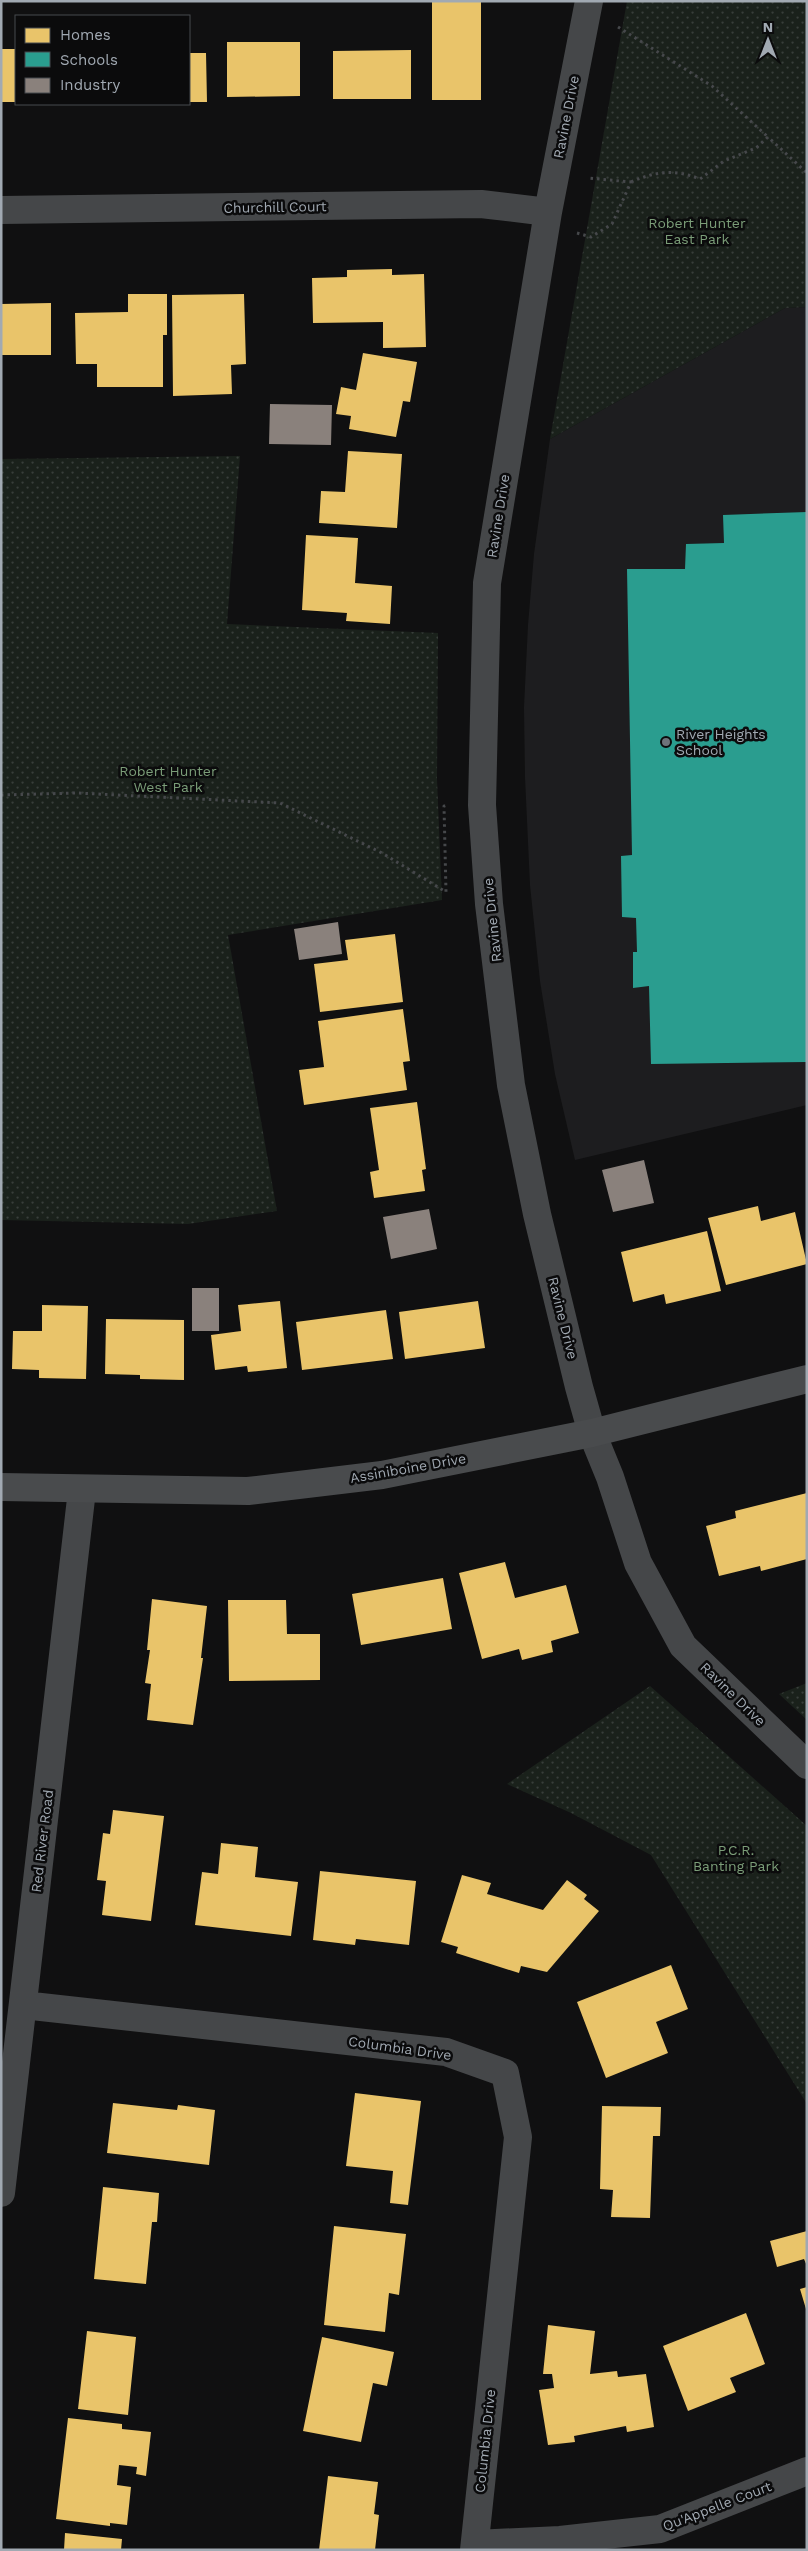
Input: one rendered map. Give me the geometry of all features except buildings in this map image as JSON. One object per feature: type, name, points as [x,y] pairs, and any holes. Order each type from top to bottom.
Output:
[{"type":"street","name":"Ravine Drive","points":[[588,1],[548,212],[487,583],[482,805],[489,904],[511,1085],[537,1214],[592,1433],[610,1477],[638,1563],[683,1646],[807,1765]]},
{"type":"street","name":"Churchill Court","points":[[1,210],[481,204],[548,212]]},
{"type":"street","name":"Assiniboine Drive","points":[[1,1487],[82,1490],[248,1491],[382,1475],[592,1433],[807,1379]]},
{"type":"street","name":"Red River Road","points":[[1,2193],[82,1490]]},
{"type":"street","name":"Columbia Drive","points":[[23,2005],[446,2052],[505,2073],[518,2137],[474,2547]]},
{"type":"street","name":"Qu'Appelle Court","points":[[474,2547],[660,2529],[807,2471]]},
{"type":"path","points":[[618,28],[712,86],[807,173]]},
{"type":"path","points":[[586,178],[631,182],[665,171],[686,173],[700,179],[724,161],[756,148],[768,138]]},
{"type":"path","points":[[591,236],[612,224],[631,182]]},
{"type":"path","points":[[1,795],[77,793],[280,804],[382,853],[446,892],[444,806],[482,805]]},
{"type":"shaded area","name":"River Heights School","points":[[807,307],[807,1105],[575,1160],[555,1074],[540,981],[530,885],[525,777],[524,707],[528,625],[534,554],[550,439],[785,308]]},
{"type":"green space","name":"Robert Hunter East Park","points":[[627,1],[807,1],[807,307],[785,308],[550,439]]},
{"type":"green space","name":"Robert Hunter West Park","points":[[240,456],[227,624],[438,633],[437,779],[442,900],[228,935],[277,1211],[188,1224],[1,1220],[1,459]]},
{"type":"green space","points":[[807,1683],[807,1720],[779,1694]]},
{"type":"green space","name":"P.C.R. Banting Park","points":[[650,1686],[807,1826],[807,2104],[651,1855],[571,1813],[507,1784]]},
{"type":"place","name":"River Heights School","points":[[666,742]]}]
